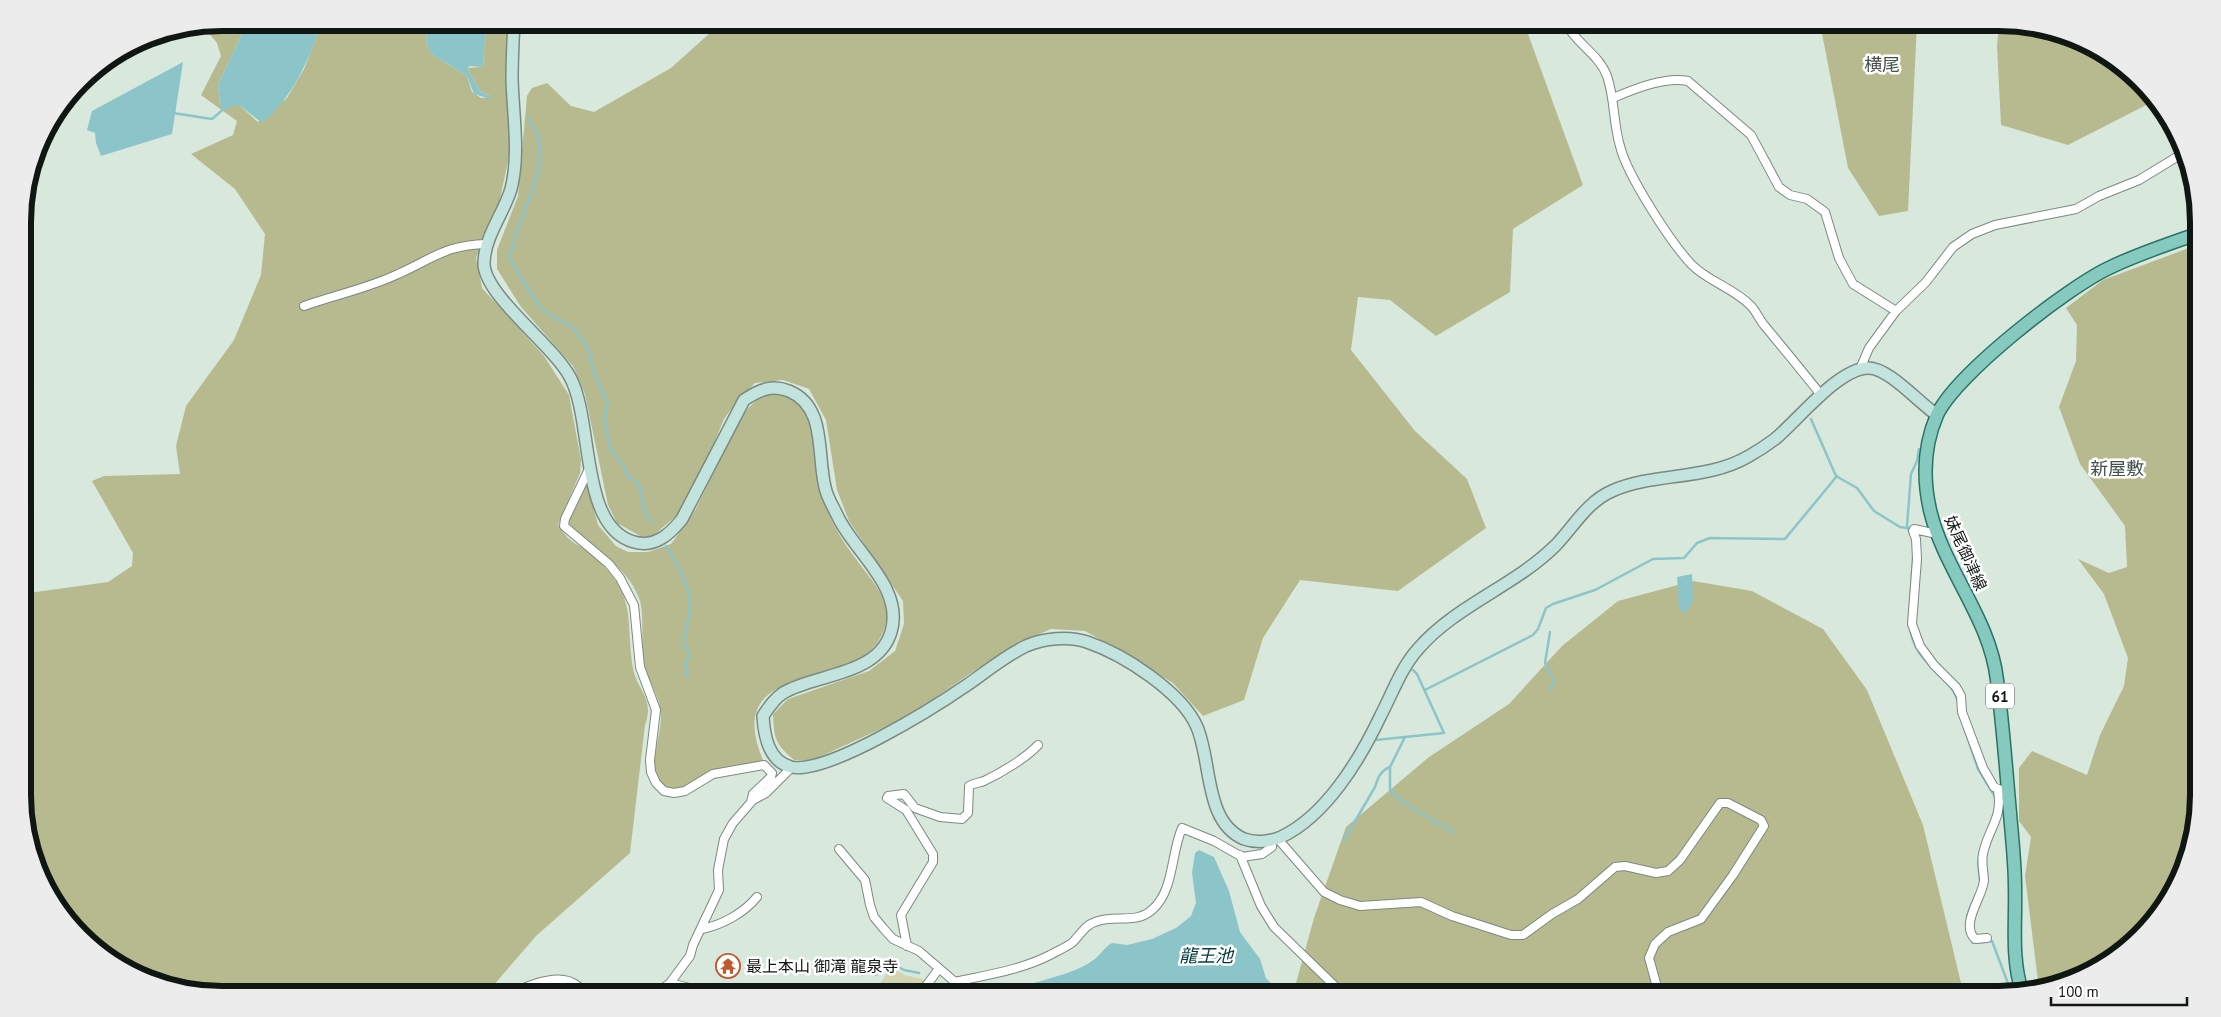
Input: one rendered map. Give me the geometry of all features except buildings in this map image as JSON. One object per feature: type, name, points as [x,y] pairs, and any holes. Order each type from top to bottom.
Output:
[{"type":"main road","name":"妹尾御津線","points":[[2020,984],[2016,973],[2016,887],[2003,792],[1996,665],[1980,621],[1937,534],[1930,508],[1925,474],[1926,455],[1937,415],[1971,372],[2015,334],[2087,279],[2111,267],[2190,237]]},
{"type":"street","points":[[514,31],[512,80],[516,155],[511,189],[487,244],[484,265],[498,296],[554,354],[570,378],[581,408],[590,467],[601,510],[610,527],[622,539],[638,544],[654,543],[669,535],[682,519],[744,400],[759,390],[780,387],[799,395],[809,404],[815,417],[826,491],[844,527],[882,580],[894,608],[891,633],[879,651],[863,664],[782,694],[763,716],[769,750],[779,761],[792,767],[808,767],[826,762],[868,743],[913,719],[1027,646],[1045,640],[1072,639],[1086,641],[1135,667],[1175,696],[1186,708],[1197,727],[1205,753],[1216,808],[1222,822],[1236,836],[1252,842],[1275,839],[1300,824],[1346,778],[1361,754],[1397,681],[1415,651],[1435,631],[1524,572],[1556,544],[1587,508],[1610,491],[1633,484],[1719,469],[1746,458],[1774,439],[1837,381],[1860,369],[1876,368],[1890,376],[1921,404],[1937,415]]},
{"type":"street","points":[[1572,31],[1581,44],[1599,61],[1606,74],[1613,98],[1623,158],[1634,179],[1669,233],[1692,265],[1752,306],[1761,321],[1821,395]]},
{"type":"street","points":[[1613,98],[1663,82],[1680,79],[1688,81],[1751,135],[1779,187],[1790,195],[1807,199],[1825,212],[1839,258],[1853,284],[1896,311]]},
{"type":"street","points":[[1860,369],[1869,348],[1896,311],[1926,282],[1953,248],[1972,234],[1995,225],[2076,209],[2099,196],[2139,180],[2178,156]]},
{"type":"street","points":[[304,306],[398,275],[433,255],[465,244],[487,244]]},
{"type":"street","points":[[590,467],[568,510],[564,526],[609,564],[620,578],[634,605],[640,667],[656,710],[650,760],[651,772],[656,783],[664,791],[674,793],[685,791],[713,774],[764,764],[772,773],[771,777],[754,794],[751,802]]},
{"type":"street","points":[[1937,534],[1914,529],[1913,531],[1916,539],[1917,559],[1912,624],[1926,657],[1956,687],[1961,696],[1962,712],[1983,768],[2003,792],[1999,814],[1983,853],[1979,875],[1982,893],[1972,914],[1970,924],[1972,936],[1975,939],[1987,938]]},
{"type":"street","points":[[907,946],[900,920],[901,914],[933,862],[933,854],[906,810],[887,798],[888,796],[904,794],[915,808],[940,816],[962,820],[968,813],[969,786],[983,782],[1012,763],[1027,757],[1038,745]]},
{"type":"street","points":[[666,986],[687,963],[693,945],[719,890],[718,870],[724,839],[733,823],[751,802],[766,793],[792,767]]},
{"type":"street","points":[[1275,839],[1324,892],[1340,900],[1360,906],[1421,902],[1452,916],[1511,934],[1523,935],[1552,914],[1578,899],[1615,867],[1625,866],[1656,873],[1668,871],[1680,860],[1720,803],[1728,803],[1761,820],[1764,826],[1733,875],[1701,919],[1668,932],[1655,944],[1649,958],[1657,986]]},
{"type":"street","points":[[839,850],[865,880],[874,917],[893,939],[919,951],[938,970],[955,982],[993,975],[1047,956],[1072,942],[1088,926],[1097,921],[1134,919],[1144,916],[1154,909],[1164,896],[1182,828],[1214,841],[1240,855],[1268,852],[1275,839]]},
{"type":"street","points":[[1240,855],[1261,906],[1274,927],[1335,986]]},
{"type":"street","points":[[702,929],[716,926],[750,905],[757,897]]},
{"type":"street","points":[[926,986],[938,970]]},
{"type":"street","points":[[534,986],[563,980],[578,986]]},
{"type":"street","points":[[670,983],[682,986]]},
{"type":"green space","points":[[243,31],[218,85],[220,104],[239,105],[258,122],[287,98],[304,69],[319,31],[428,31],[426,40],[428,48],[433,55],[467,76],[472,92],[481,98],[492,97],[480,91],[467,68],[481,67],[484,64],[483,55],[487,31],[510,31],[511,147],[500,199],[476,258],[482,288],[544,356],[569,395],[581,460],[580,473],[558,525],[571,541],[595,557],[609,572],[624,597],[629,621],[633,668],[647,701],[648,716],[645,725],[630,853],[536,936],[493,986],[222,986],[197,984],[161,976],[116,954],[87,930],[63,901],[41,856],[33,820],[31,795],[31,591],[108,582],[132,566],[133,553],[92,481],[104,476],[180,474],[176,446],[186,406],[234,340],[261,275],[265,234],[235,189],[191,154],[233,135],[237,121],[201,95],[221,56],[217,43],[208,32]]},
{"type":"green space","points":[[712,31],[1527,31],[1583,185],[1513,229],[1510,292],[1436,336],[1390,300],[1358,297],[1351,350],[1415,431],[1467,479],[1486,528],[1398,591],[1300,580],[1263,638],[1244,700],[1203,716],[1173,683],[1126,654],[1085,631],[1051,629],[1021,642],[968,675],[909,716],[813,760],[794,760],[779,745],[775,735],[773,714],[788,699],[869,671],[895,651],[904,624],[903,601],[849,521],[837,490],[826,420],[809,389],[783,380],[755,383],[737,401],[724,419],[709,455],[678,514],[654,535],[642,537],[617,523],[608,505],[585,394],[573,366],[521,307],[497,269],[497,250],[518,196],[527,96],[532,88],[547,83],[571,106],[594,112],[671,68]]},
{"type":"green space","points":[[1822,31],[1917,31],[1908,211],[1879,216],[1848,168]]},
{"type":"green space","points":[[1998,31],[2024,33],[2060,41],[2105,63],[2134,87],[2148,104],[2068,145],[2001,125],[1997,46]]},
{"type":"green space","points":[[2190,248],[2190,795],[2188,820],[2180,856],[2170,879],[2158,901],[2134,930],[2105,954],[2083,966],[2060,976],[2038,981],[2025,876],[2031,837],[2019,821],[2019,768],[2032,751],[2087,775],[2100,735],[2124,686],[2128,658],[2104,594],[2078,559],[2109,573],[2127,567],[2125,526],[2080,464],[2059,407],[2076,361],[2077,325],[2066,308],[2103,280]]},
{"type":"green space","points":[[772,392],[789,395],[797,399],[809,413],[815,434],[820,489],[823,498],[839,534],[882,596],[886,617],[884,628],[879,640],[863,656],[841,667],[793,682],[773,692],[759,706],[755,728],[763,760],[722,768],[695,783],[681,789],[674,789],[660,782],[656,774],[655,755],[661,716],[657,697],[645,666],[642,612],[639,598],[626,576],[569,524],[570,515],[583,486],[587,485],[598,525],[616,546],[628,552],[648,552],[671,544],[696,509],[741,416],[756,400]]},
{"type":"green space","points":[[1693,581],[1752,591],[1823,629],[1867,690],[1923,825],[1962,986],[1295,986],[1314,918],[1346,827],[1429,757],[1509,704],[1562,646],[1618,601]]},
{"type":"green space","points":[[891,967],[905,975],[922,979],[931,986],[878,986]]},
{"type":"water","points":[[243,31],[319,31],[291,91],[262,123],[239,105],[225,110],[220,104],[218,85]]},
{"type":"water","points":[[428,31],[487,31],[483,55],[484,64],[481,67],[470,66],[467,68],[480,91],[492,97],[491,99],[474,94],[467,76],[433,55],[428,48],[426,40]]},
{"type":"water","points":[[183,62],[172,134],[101,156],[96,143],[95,133],[87,130],[92,111]]},
{"type":"water","points":[[1692,574],[1693,601],[1686,612],[1682,612],[1679,608],[1677,577]]},
{"type":"water","name":"龍王池","points":[[1199,850],[1214,857],[1229,891],[1240,932],[1260,959],[1266,978],[1274,986],[1023,986],[1082,967],[1095,959],[1112,943],[1127,945],[1152,939],[1176,928],[1191,916],[1196,903],[1192,873],[1195,853]]},
{"type":"waterway","points":[[173,113],[212,119],[226,107]]},
{"type":"waterway","points":[[528,119],[537,133],[540,150],[538,168],[534,186],[510,257],[537,303],[545,312],[572,327],[589,350],[594,373],[608,404],[604,415],[610,449],[625,467],[627,475],[639,485],[644,509],[652,522]]},
{"type":"waterway","points":[[1811,419],[1836,476],[1857,488],[1874,511],[1900,527],[1907,528]]},
{"type":"waterway","points":[[1910,533],[1907,526],[1911,474],[1917,461],[1919,449]]},
{"type":"waterway","points":[[1425,690],[1533,635],[1538,629],[1546,608],[1595,590],[1653,559],[1684,558],[1697,543],[1710,538],[1785,539],[1837,476]]},
{"type":"waterway","points":[[666,546],[682,575],[690,599],[689,616],[683,642],[689,652],[686,666],[687,677]]},
{"type":"waterway","points":[[1909,621],[1913,557]]},
{"type":"waterway","points":[[1910,627],[1918,650],[1948,684],[1958,702]]},
{"type":"waterway","points":[[1550,632],[1545,663],[1554,681],[1551,689]]},
{"type":"waterway","points":[[1376,740],[1444,733],[1417,674],[1413,670]]},
{"type":"waterway","points":[[1964,727],[1978,769],[1994,795],[1996,802]]},
{"type":"waterway","points":[[1405,737],[1390,767],[1390,790],[1404,803],[1453,832]]},
{"type":"waterway","points":[[1344,840],[1380,775],[1390,767]]},
{"type":"waterway","points":[[1980,881],[1978,862],[1981,847]]},
{"type":"waterway","points":[[1967,923],[1967,916],[1972,903]]},
{"type":"waterway","points":[[1967,929],[1973,943],[1992,941],[2009,985]]},
{"type":"waterway","points":[[862,975],[869,973],[876,975],[889,962],[904,970],[919,973]]},
{"type":"place","name":"最上本山 御滝 龍泉寺","points":[[728,966]]},
{"type":"district","name":"横尾","points":[[1882,64]]},
{"type":"district","name":"新屋敷","points":[[2117,468]]}]
